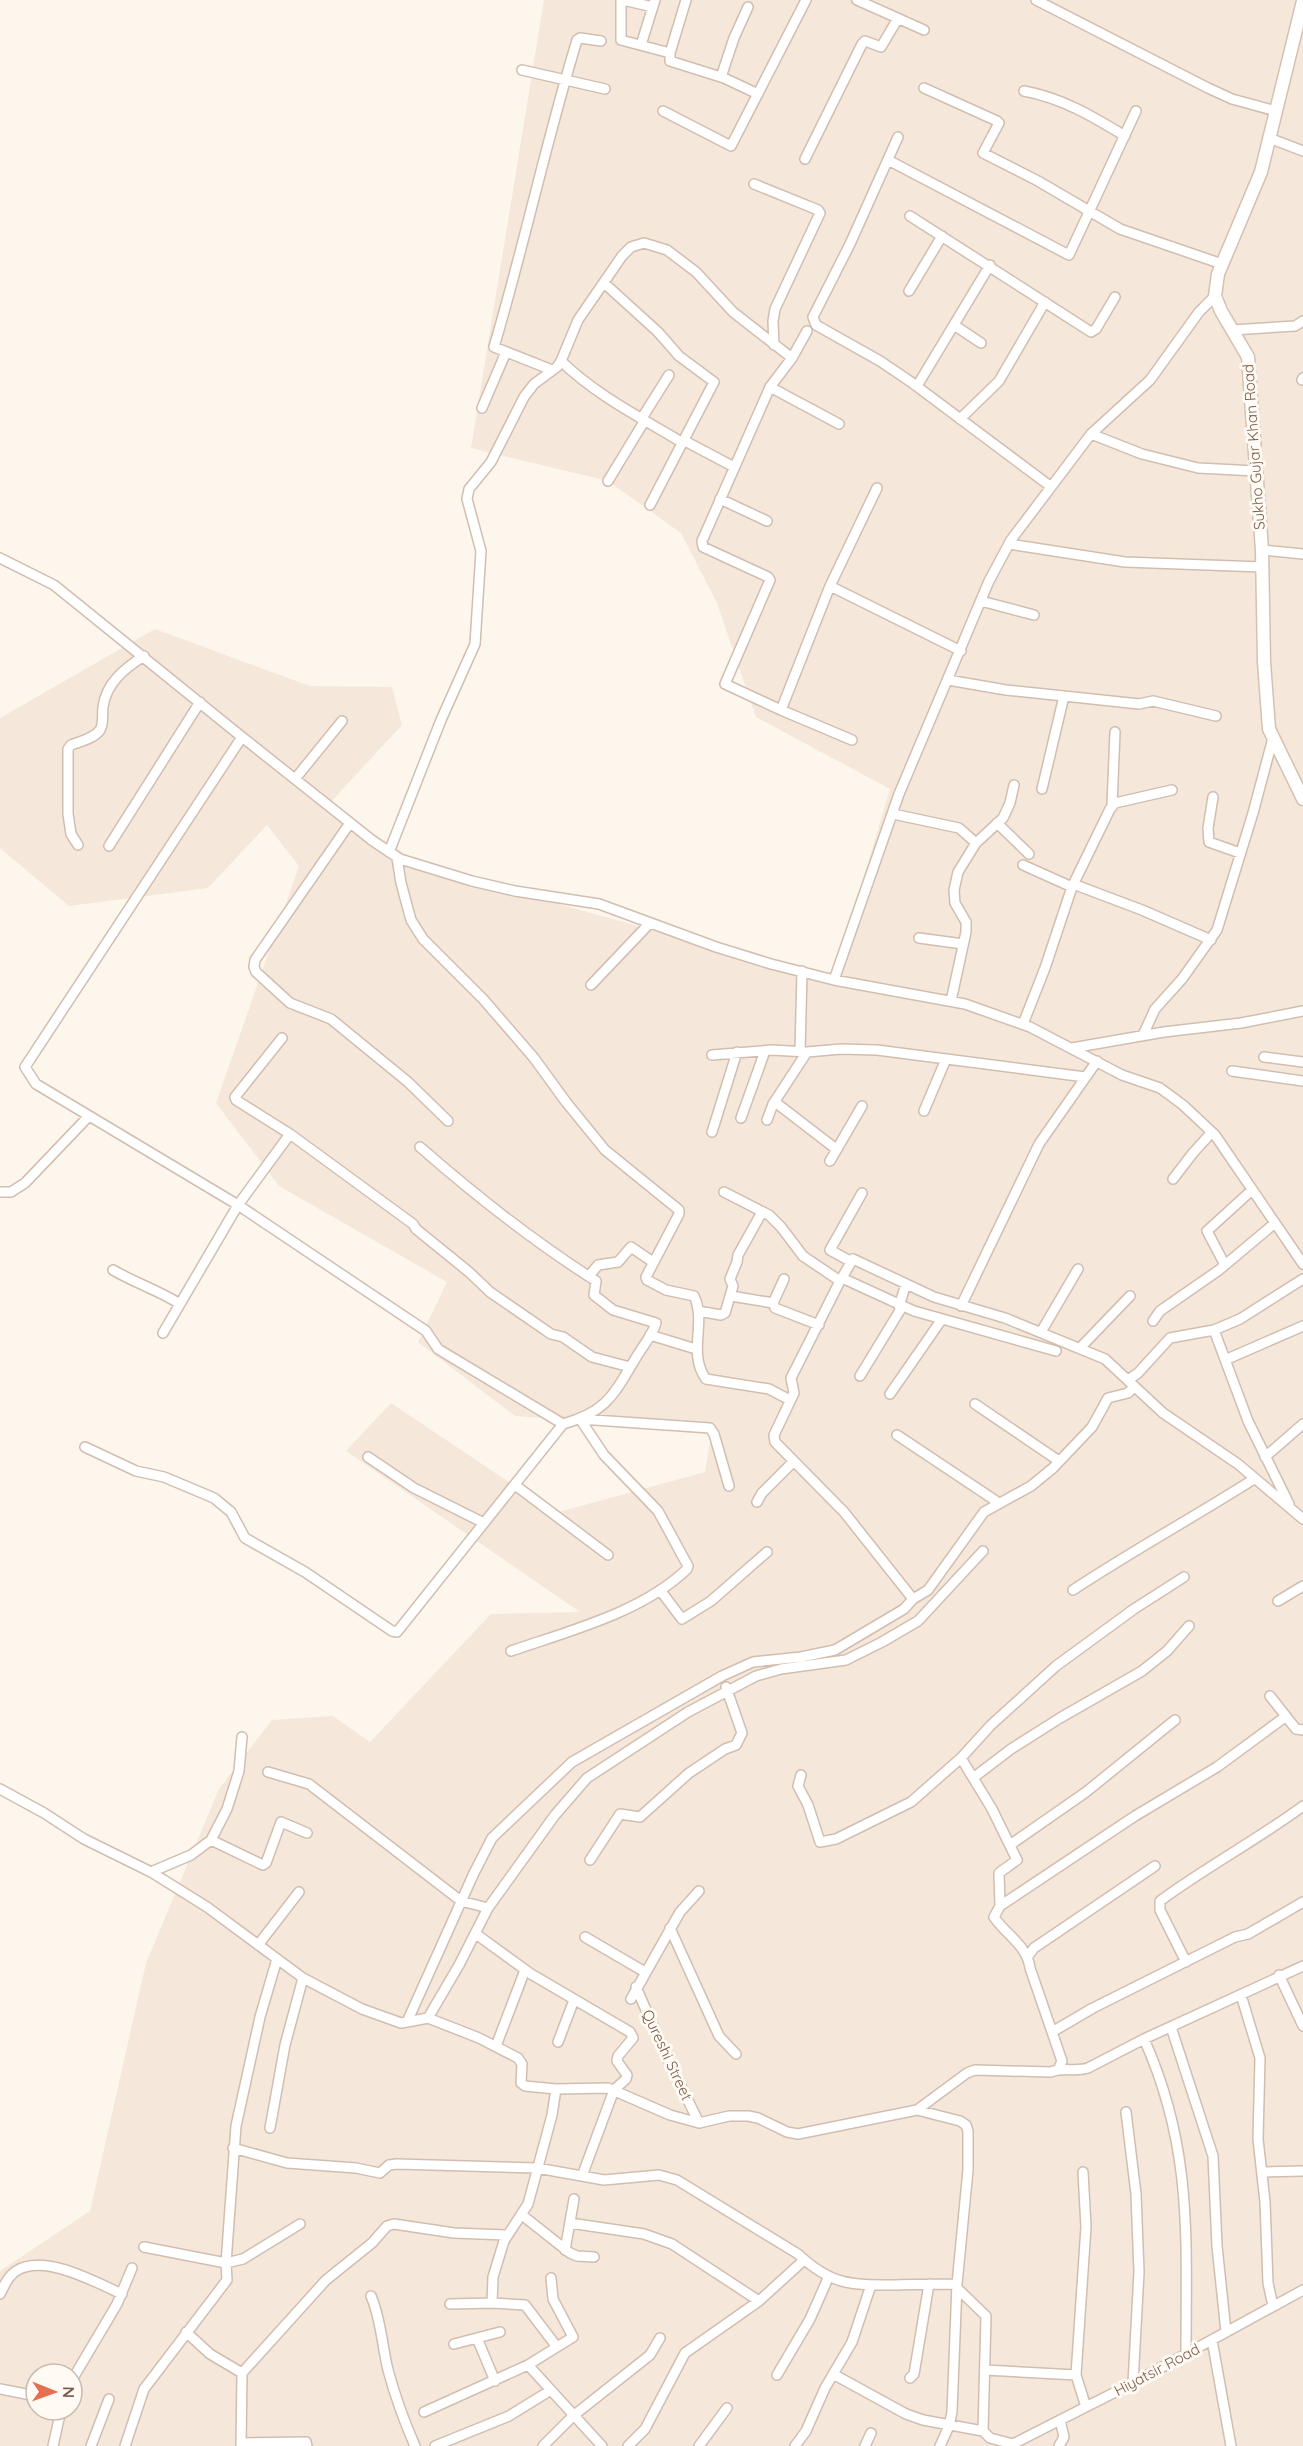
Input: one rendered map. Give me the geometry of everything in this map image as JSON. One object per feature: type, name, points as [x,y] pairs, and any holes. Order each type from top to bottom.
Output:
[{"type":"main road","points":[[1215,296],[1222,264],[1261,172],[1276,111],[1298,41],[1303,5]]},
{"type":"main road","name":"Sukho Gujar Khan Road","points":[[1215,296],[1248,357],[1262,550],[1264,662],[1269,729],[1302,790]]},
{"type":"street","points":[[641,45],[654,4],[622,0],[621,40],[670,53]]},
{"type":"street","points":[[686,0],[670,53],[670,61],[721,77],[758,94]]},
{"type":"street","points":[[663,111],[731,146],[806,0]]},
{"type":"street","points":[[857,0],[897,20],[924,30]]},
{"type":"street","points":[[1041,1],[1056,11],[1232,99],[1276,111]]},
{"type":"street","points":[[721,77],[734,38],[748,7]]},
{"type":"street","points":[[805,159],[862,44],[865,41],[881,47],[897,20]]},
{"type":"street","points":[[552,370],[494,347],[511,291],[534,191],[579,38],[601,41]]},
{"type":"street","points":[[522,70],[605,89]]},
{"type":"street","points":[[924,88],[999,123],[982,153],[1120,229],[1222,264]]},
{"type":"street","points":[[1024,91],[1055,98],[1085,111],[1125,136]]},
{"type":"street","points":[[888,160],[1069,255],[1136,111]]},
{"type":"street","points":[[898,137],[813,321],[816,325],[880,361],[916,386],[1050,486]]},
{"type":"street","points":[[1269,138],[1303,151]]},
{"type":"street","points":[[754,184],[820,213],[774,309],[774,345]]},
{"type":"street","points":[[910,216],[1091,332],[1096,329],[1115,297]]},
{"type":"street","points":[[909,291],[942,236]]},
{"type":"street","points":[[389,852],[441,720],[471,655],[477,635],[481,552],[467,494],[491,462],[524,397],[534,384],[561,361],[578,320],[631,247],[644,243],[667,250],[704,278],[733,312],[792,357]]},
{"type":"street","points":[[916,386],[990,266]]},
{"type":"street","points":[[604,283],[658,332],[679,356],[714,382],[650,505]]},
{"type":"street","points":[[834,980],[899,794],[981,601],[1009,544],[1090,434],[1150,380],[1199,312],[1215,296]]},
{"type":"street","points":[[960,419],[999,381],[1045,302]]},
{"type":"street","points":[[1232,330],[1295,326],[1303,321]]},
{"type":"street","points":[[954,325],[981,343]]},
{"type":"street","points":[[807,331],[792,357],[770,387],[704,534],[703,548],[768,577],[770,582],[725,684],[852,740]]},
{"type":"street","points":[[482,408],[506,352]]},
{"type":"street","points":[[561,361],[584,382],[644,419],[734,467]]},
{"type":"street","points":[[608,481],[669,375]]},
{"type":"street","points":[[770,387],[839,424]]},
{"type":"street","points":[[1090,434],[1142,453],[1198,468],[1256,471]]},
{"type":"street","points":[[781,710],[830,586],[877,488]]},
{"type":"street","points":[[720,499],[767,521]]},
{"type":"street","points":[[1009,544],[1125,562],[1262,567]]},
{"type":"street","points":[[1262,550],[1303,554]]},
{"type":"street","points":[[0,558],[54,585],[350,823],[397,858],[472,881],[515,891],[599,904],[716,947],[834,980],[951,1001],[994,1013],[1023,1024],[1122,1074],[1160,1088],[1184,1105],[1212,1132],[1303,1264]]},
{"type":"street","points":[[830,586],[961,651]]},
{"type":"street","points":[[981,601],[1034,615]]},
{"type":"street","points":[[78,845],[71,834],[68,814],[68,748],[99,732],[102,728],[105,696],[124,669],[144,657]]},
{"type":"street","points":[[948,680],[1006,690],[1138,704],[1154,701],[1216,716]]},
{"type":"street","points":[[1042,789],[1064,696]]},
{"type":"street","points":[[109,846],[200,702]]},
{"type":"street","points":[[295,779],[342,721]]},
{"type":"street","points":[[1023,1024],[1045,968],[1072,885],[1112,805],[1115,732]]},
{"type":"street","points":[[242,737],[25,1067],[36,1084],[238,1205],[426,1331],[438,1349],[563,1424]]},
{"type":"street","points":[[1143,1035],[1155,1009],[1211,940],[1222,915],[1273,738]]},
{"type":"street","points":[[951,1001],[966,922],[955,907],[954,890],[958,872],[976,843],[998,823],[1010,803],[1014,785]]},
{"type":"street","points":[[1112,805],[1172,790]]},
{"type":"street","points":[[1213,797],[1208,828],[1209,842],[1240,852]]},
{"type":"street","points":[[893,814],[959,828],[976,843]]},
{"type":"street","points":[[350,823],[255,960],[254,967],[256,972],[290,1002],[332,1019],[408,1082],[448,1121]]},
{"type":"street","points":[[998,823],[1029,854]]},
{"type":"street","points":[[397,858],[411,920],[423,939],[483,999],[534,1058],[605,1150],[679,1210],[679,1215],[647,1272],[647,1280],[666,1290],[694,1296],[698,1311],[696,1349],[701,1372],[705,1379],[769,1389],[790,1400]]},
{"type":"street","points":[[1023,865],[1211,940]]},
{"type":"street","points":[[591,985],[651,923]]},
{"type":"street","points":[[919,938],[963,944]]},
{"type":"street","points":[[767,1120],[804,1052],[802,971]]},
{"type":"street","points":[[1072,1048],[1143,1035],[1241,1023],[1303,1011]]},
{"type":"street","points":[[282,1038],[235,1097],[236,1100],[290,1134],[413,1224],[490,1292],[551,1334],[563,1337],[592,1357],[630,1367]]},
{"type":"street","points":[[712,1056],[737,1052],[877,1050],[1085,1077]]},
{"type":"street","points":[[741,1118],[765,1051]]},
{"type":"street","points":[[712,1132],[737,1052]]},
{"type":"street","points":[[1264,1057],[1303,1062]]},
{"type":"street","points":[[924,1111],[946,1059]]},
{"type":"street","points":[[961,1306],[1039,1144],[1097,1061]]},
{"type":"street","points":[[1232,1071],[1303,1081]]},
{"type":"street","points":[[775,1102],[836,1149]]},
{"type":"street","points":[[830,1161],[862,1106]]},
{"type":"street","points":[[0,1192],[12,1192],[25,1182],[89,1116]]},
{"type":"street","points":[[1173,1179],[1212,1132]]},
{"type":"street","points":[[163,1333],[238,1205],[290,1134]]},
{"type":"street","points":[[85,1447],[136,1471],[164,1477],[214,1498],[231,1512],[245,1538],[305,1572],[397,1632],[563,1424],[580,1419],[604,1405],[621,1385],[656,1323],[613,1310],[594,1295],[596,1281],[548,1250],[478,1198],[420,1147]]},
{"type":"street","points":[[1225,1265],[1207,1232],[1252,1190]]},
{"type":"street","points":[[724,1192],[762,1212],[782,1227],[803,1256],[842,1278],[900,1305],[1056,1351]]},
{"type":"street","points":[[850,1262],[830,1250],[862,1193]]},
{"type":"street","points":[[698,1311],[724,1315],[731,1296],[733,1286],[730,1279],[738,1255],[762,1212]]},
{"type":"street","points":[[1153,1322],[1160,1311],[1225,1265],[1275,1223]]},
{"type":"street","points":[[589,1276],[598,1265],[618,1262],[630,1247],[652,1262]]},
{"type":"street","points":[[914,1599],[844,1512],[775,1442],[774,1435],[794,1393],[791,1378],[853,1259],[861,1261],[905,1287],[1041,1332],[1105,1359],[1130,1387],[1163,1413],[1238,1464],[1303,1519]]},
{"type":"street","points":[[1041,1332],[1078,1269]]},
{"type":"street","points":[[113,1270],[137,1285],[160,1292],[180,1304]]},
{"type":"street","points":[[773,1303],[784,1279]]},
{"type":"street","points":[[427,2019],[476,1934],[485,1908],[555,1815],[587,1778],[688,1712],[753,1662],[846,1660],[918,1621],[984,1512],[1031,1486],[1059,1461],[1092,1427],[1108,1398],[1130,1387],[1138,1373],[1170,1338],[1214,1330],[1240,1319],[1303,1279]]},
{"type":"street","points":[[860,1376],[900,1305],[905,1287]]},
{"type":"street","points":[[731,1296],[773,1303]]},
{"type":"street","points":[[1080,1348],[1130,1296]]},
{"type":"street","points":[[773,1303],[775,1308],[819,1325]]},
{"type":"street","points":[[890,1394],[942,1318]]},
{"type":"street","points":[[1225,1360],[1303,1326]]},
{"type":"street","points":[[1024,1340],[1030,1329]]},
{"type":"street","points":[[1214,1330],[1248,1421],[1292,1509]]},
{"type":"street","points":[[650,1335],[696,1349]]},
{"type":"street","points":[[975,1404],[1059,1461]]},
{"type":"street","points":[[580,1419],[710,1428],[714,1434],[729,1486]]},
{"type":"street","points":[[512,1651],[588,1625],[673,1583],[688,1566],[658,1510],[604,1455],[580,1419]]},
{"type":"street","points":[[1265,1457],[1303,1424]]},
{"type":"street","points":[[897,1435],[999,1503]]},
{"type":"street","points":[[368,1457],[414,1488],[484,1523]]},
{"type":"street","points":[[757,1502],[767,1487],[794,1461]]},
{"type":"street","points":[[1073,1590],[1127,1554],[1195,1516],[1254,1479]]},
{"type":"street","points":[[515,1485],[608,1555]]},
{"type":"street","points":[[410,2022],[492,1838],[573,1762],[724,1683],[811,1660],[835,1650],[904,1610],[914,1599],[933,1595],[983,1551]]},
{"type":"street","points":[[660,1590],[682,1618],[711,1601],[767,1552]]},
{"type":"street","points":[[801,1775],[798,1786],[808,1805],[820,1842],[824,1843],[911,1802],[961,1758],[991,1725],[1056,1665],[1134,1609],[1184,1577]]},
{"type":"street","points":[[1278,1601],[1303,1586]]},
{"type":"street","points":[[973,1778],[1011,1749],[1142,1671],[1167,1651],[1189,1626]]},
{"type":"street","points":[[590,1860],[620,1814],[640,1817],[689,1773],[735,1745],[742,1733],[724,1683]]},
{"type":"street","points":[[1270,1696],[1296,1729],[1303,1730]]},
{"type":"street","points":[[1059,2068],[1062,2061],[1028,1956],[994,1917],[1000,1906],[1135,1816],[1209,1772],[1285,1717]]},
{"type":"street","points":[[1010,1845],[1086,1792],[1175,1720]]},
{"type":"street","points":[[151,1872],[191,1855],[211,1840],[227,1809],[238,1771],[242,1737]]},
{"type":"street","points":[[961,1758],[1017,1860],[999,1873],[1000,1906]]},
{"type":"street","points":[[268,1772],[309,1784],[465,1902],[485,1908]]},
{"type":"street","points":[[0,1789],[44,1813],[84,1839],[151,1872],[207,1907],[303,1978],[362,2009],[401,2023],[427,2019],[496,2046],[518,2058],[522,2064],[521,2083],[525,2086],[556,2089],[591,2087],[614,2090],[670,2115],[699,2123],[729,2116],[747,2116],[798,2134],[916,2110],[975,2070],[1051,2072],[1059,2068],[1080,2071],[1144,2039],[1267,1984],[1279,1975],[1303,1966]]},
{"type":"street","points":[[1186,1962],[1160,1910],[1160,1901],[1303,1806]]},
{"type":"street","points":[[211,1840],[263,1865],[266,1863],[281,1822],[307,1833]]},
{"type":"street","points":[[1028,1956],[1034,1948],[1155,1866]]},
{"type":"street","points":[[631,1999],[680,1912],[699,1891]]},
{"type":"street","points":[[258,1946],[299,1892]]},
{"type":"street","points":[[1052,2032],[1093,2008],[1235,1937],[1248,1934],[1303,1902]]},
{"type":"street","points":[[670,1928],[719,2036],[736,2055]]},
{"type":"street","points":[[476,1934],[525,1970],[630,2032],[633,2038],[618,2056],[617,2061],[626,2070],[626,2079],[614,2090],[582,2176]]},
{"type":"street","points":[[585,1937],[645,1972]]},
{"type":"street","points":[[129,2445],[144,2389],[226,2280],[233,2148],[260,2017],[277,1959]]},
{"type":"street","points":[[496,2046],[525,1970]]},
{"type":"street","points":[[1279,1975],[1303,2026]]},
{"type":"street","points":[[270,2128],[285,2045],[303,1978]]},
{"type":"street","name":"Qureshi Street","points":[[636,1987],[699,2123]]},
{"type":"street","points":[[1241,1995],[1260,2058],[1258,2139],[1263,2172],[1268,2283],[1274,2306]]},
{"type":"street","points":[[558,2042],[574,2000]]},
{"type":"street","points":[[1171,2027],[1213,2156],[1217,2246],[1226,2332]]},
{"type":"street","points":[[1144,2039],[1160,2073],[1172,2114],[1185,2192],[1188,2242],[1186,2354]]},
{"type":"street","points":[[492,2303],[493,2277],[507,2235],[528,2205],[552,2115],[556,2089]]},
{"type":"street","points":[[916,2110],[960,2121],[966,2125],[968,2131],[968,2170],[957,2286],[949,2426],[940,2446]]},
{"type":"street","points":[[1126,2112],[1136,2194],[1139,2272],[1133,2383]]},
{"type":"street","points":[[233,2148],[286,2163],[370,2170],[380,2173],[389,2165],[397,2164],[537,2168],[604,2180],[659,2175],[677,2180],[829,2276],[856,2285],[957,2286],[986,2316],[984,2432]]},
{"type":"street","points":[[1263,2172],[1303,2171]]},
{"type":"street","points":[[1083,2172],[1086,2227],[1076,2374],[1086,2407]]},
{"type":"street","points":[[565,2250],[574,2199]]},
{"type":"street","points":[[522,2215],[565,2250],[577,2256],[594,2257]]},
{"type":"street","points":[[570,2223],[644,2234],[672,2244],[759,2301]]},
{"type":"street","points":[[144,2247],[226,2266],[243,2259],[300,2224]]},
{"type":"street","points":[[307,2446],[306,2442],[241,2445],[242,2373],[326,2280],[372,2243],[387,2226],[393,2224],[454,2233],[507,2235]]},
{"type":"street","points":[[628,2446],[645,2429],[685,2353],[759,2301],[804,2260]]},
{"type":"street","points":[[0,2294],[8,2278],[16,2270],[33,2265],[64,2269],[122,2294]]},
{"type":"street","points":[[82,2362],[122,2294],[132,2268]]},
{"type":"street","points":[[777,2375],[810,2319],[829,2276]]},
{"type":"street","points":[[424,2412],[528,2365],[573,2337],[553,2299],[551,2278]]},
{"type":"street","points":[[910,2378],[914,2374],[929,2284]]},
{"type":"street","points":[[795,2446],[808,2427],[833,2374],[852,2342],[871,2285]]},
{"type":"street","name":"Hiyatsir Road","points":[[1011,2445],[1133,2383],[1303,2290]]},
{"type":"street","points":[[371,2296],[388,2370],[402,2416],[415,2446]]},
{"type":"street","points":[[450,2304],[525,2304],[557,2347]]},
{"type":"street","points":[[186,2332],[210,2354],[242,2373]]},
{"type":"street","points":[[454,2344],[500,2332]]},
{"type":"street","points":[[477,2338],[495,2381]]},
{"type":"street","points":[[543,2446],[573,2416],[650,2355],[660,2338]]},
{"type":"street","points":[[1212,2340],[1231,2446]]},
{"type":"street","points":[[528,2365],[602,2446]]},
{"type":"street","points":[[985,2370],[1076,2374]]},
{"type":"street","points":[[833,2374],[906,2414],[936,2424],[984,2432],[990,2438],[1011,2445]]},
{"type":"street","points":[[0,2389],[24,2394]]},
{"type":"street","points":[[435,2446],[509,2416],[551,2390]]},
{"type":"street","points":[[91,2446],[109,2398]]},
{"type":"street","points":[[699,2446],[727,2408]]},
{"type":"street","points":[[1059,2446],[1064,2437],[1060,2420]]},
{"type":"street","points":[[53,2446],[58,2422]]},
{"type":"street","points":[[865,2446],[871,2433]]},
{"type":"shaded area","points":[[544,0],[1303,0],[1303,2446],[0,2446],[0,2271],[90,2211],[146,1963],[219,1789],[272,1720],[333,1716],[370,1742],[491,1614],[580,1612],[346,1451],[391,1403],[555,1513],[705,1472],[712,1430],[515,1416],[418,1342],[447,1282],[279,1186],[216,1103],[299,866],[267,825],[208,888],[69,906],[0,848],[0,718],[155,629],[310,686],[392,687],[402,725],[328,805],[428,868],[833,980],[890,789],[756,717],[717,603],[681,533],[608,481],[471,448]]}]
